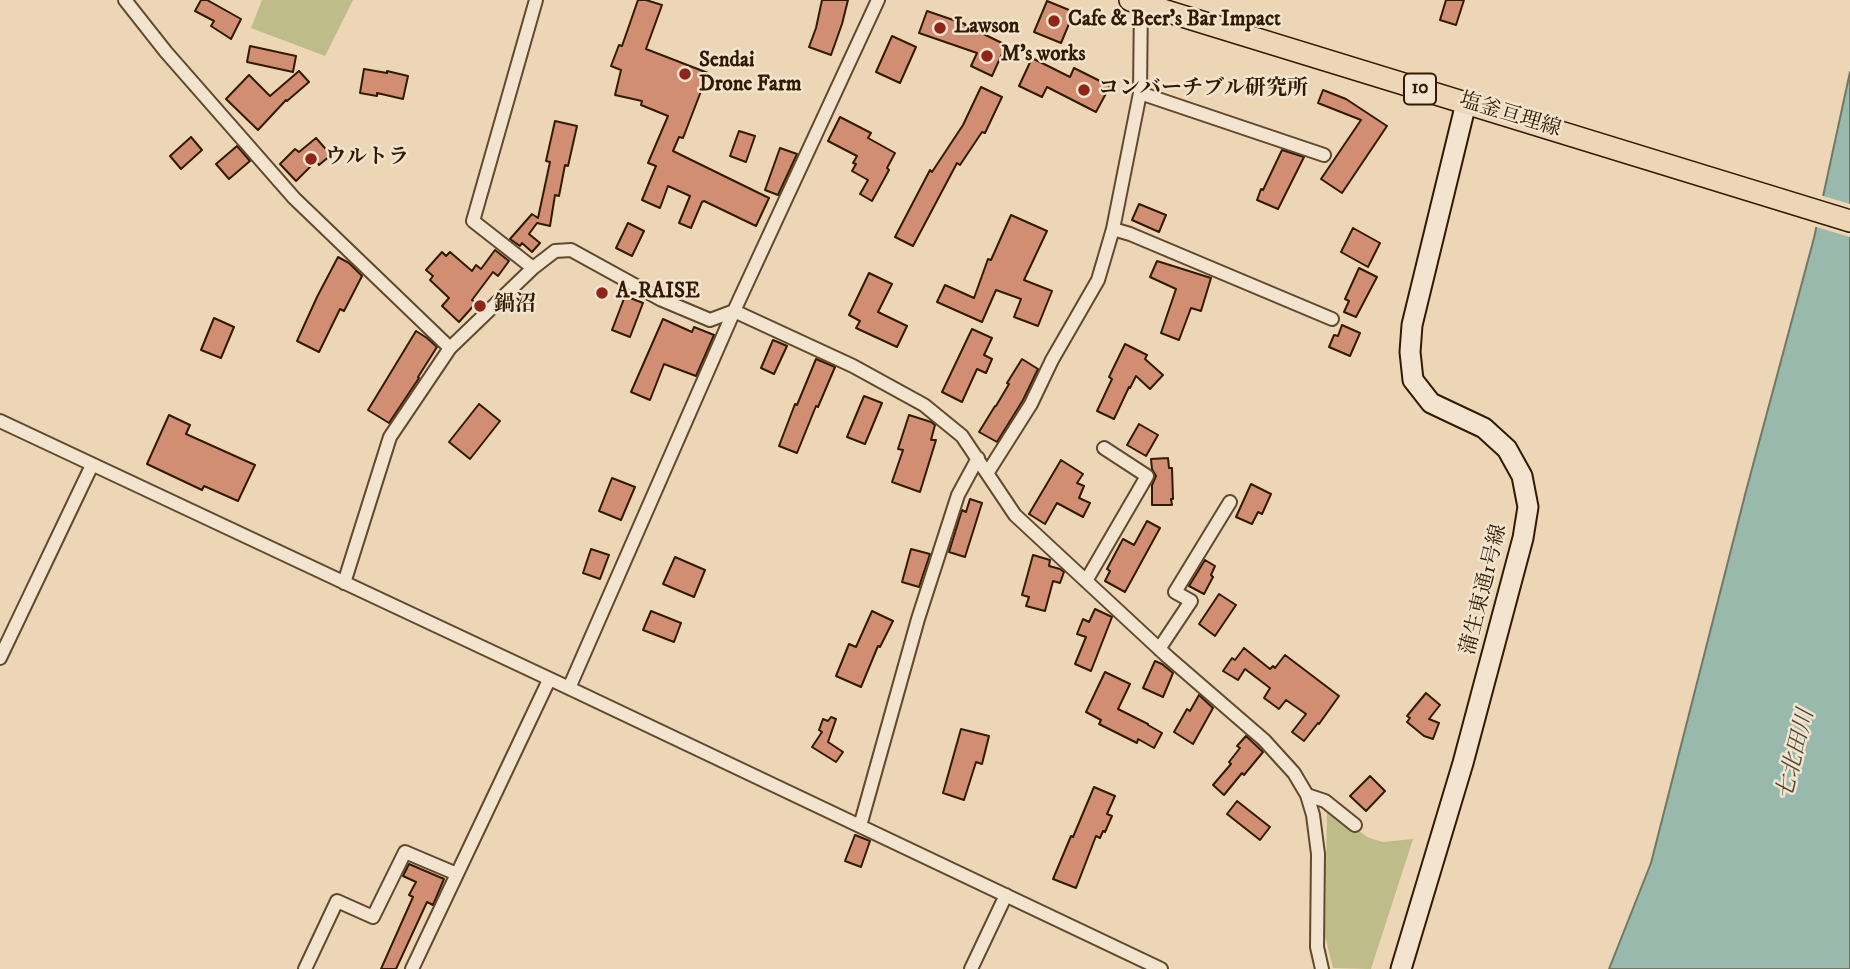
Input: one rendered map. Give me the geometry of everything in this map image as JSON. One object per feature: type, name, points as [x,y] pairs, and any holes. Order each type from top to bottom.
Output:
[{"type":"main road","name":"塩釜亘理線","points":[[1137,1],[1850,221]]},
{"type":"street","points":[[125,0],[166,52],[294,198],[450,348]]},
{"type":"street","points":[[533,268],[473,221],[536,0]]},
{"type":"street","points":[[569,688],[734,311],[878,0]]},
{"type":"street","points":[[988,472],[1031,404],[1052,360],[1098,280],[1114,229],[1140,93],[1137,1]]},
{"type":"street","points":[[1140,93],[1324,155]]},
{"type":"street","name":"蒲生東通1号線","points":[[1401,969],[1463,763],[1523,538],[1528,507],[1522,476],[1507,449],[1484,428],[1431,403],[1413,380],[1410,352],[1412,326],[1466,103]]},
{"type":"street","points":[[1114,229],[1332,320]]},
{"type":"street","points":[[344,583],[390,437],[450,348],[533,268],[555,251],[571,250],[660,299],[710,320],[734,311],[853,366],[924,405],[962,436],[1015,514],[1159,649],[1264,740],[1294,773],[1307,795],[1313,815],[1318,854],[1317,947],[1322,969]]},
{"type":"street","points":[[0,421],[1161,969]]},
{"type":"street","points":[[1086,581],[1147,476],[1104,448]]},
{"type":"street","points":[[860,826],[918,619],[958,495],[978,458]]},
{"type":"street","points":[[0,658],[92,465]]},
{"type":"street","points":[[1159,649],[1191,601],[1175,592],[1230,502]]},
{"type":"street","points":[[412,969],[549,680]]},
{"type":"street","points":[[1307,795],[1325,801],[1355,825]]},
{"type":"street","points":[[305,969],[337,901],[373,917],[405,852],[457,874]]},
{"type":"street","points":[[971,969],[1006,895]]},
{"type":"shaded area","points":[[262,0],[353,0],[325,56],[251,28]]},
{"type":"shaded area","points":[[1327,810],[1369,838],[1383,842],[1413,839],[1371,969],[1333,968],[1325,936]]},
{"type":"water","name":"七北田川","points":[[1850,72],[1850,969],[1609,969],[1651,863],[1814,238]]},
{"type":"pier","points":[[1820,195],[1850,204],[1850,237],[1813,226]]},
{"type":"building","points":[[201,0],[207,0],[241,19],[231,39],[211,26],[214,21],[195,11]]},
{"type":"building","points":[[638,0],[662,5],[646,49],[708,73],[683,138],[679,137],[673,151],[769,198],[756,226],[704,201],[691,228],[679,223],[690,196],[668,186],[660,208],[642,200],[656,166],[648,163],[668,116],[641,105],[642,101],[615,95],[621,70],[611,66],[619,45],[622,46]]},
{"type":"building","points":[[822,0],[848,0],[831,55],[809,47]]},
{"type":"building","points":[[1446,0],[1464,0],[1456,25],[1440,20]]},
{"type":"building","points":[[1047,1],[1074,12],[1061,43],[1034,32]]},
{"type":"building","points":[[927,11],[965,24],[1006,45],[992,76],[971,66],[977,53],[919,33]]},
{"type":"building","points":[[892,36],[916,47],[900,83],[876,72]]},
{"type":"building","points":[[250,46],[296,56],[293,72],[247,62]]},
{"type":"building","points":[[1032,58],[1070,77],[1074,68],[1110,86],[1096,112],[1047,87],[1042,97],[1019,86]]},
{"type":"building","points":[[364,69],[408,76],[403,99],[377,93],[377,96],[360,93]]},
{"type":"building","points":[[299,71],[309,82],[286,100],[258,130],[226,99],[249,75],[270,96]]},
{"type":"building","points":[[981,87],[1002,97],[985,133],[982,132],[960,165],[957,163],[913,246],[895,237],[930,170],[932,172],[963,125]]},
{"type":"building","points":[[1323,90],[1346,99],[1387,126],[1342,193],[1321,179],[1361,120],[1318,103]]},
{"type":"building","points":[[840,117],[871,133],[868,138],[895,153],[872,201],[860,194],[868,180],[852,171],[857,156],[828,141]]},
{"type":"building","points":[[555,121],[577,126],[559,196],[555,195],[550,226],[537,223],[529,234],[540,243],[532,252],[522,243],[520,246],[510,239],[532,214],[538,218],[550,162],[546,161]]},
{"type":"building","points":[[739,131],[755,136],[746,162],[730,156]]},
{"type":"building","points":[[191,137],[202,150],[181,169],[170,156]]},
{"type":"building","points":[[316,138],[331,155],[319,165],[316,161],[296,181],[280,164],[295,149],[299,152]]},
{"type":"building","points":[[237,146],[250,161],[229,179],[216,164]]},
{"type":"building","points":[[780,148],[797,154],[778,195],[765,190]]},
{"type":"building","points":[[1282,150],[1304,157],[1278,209],[1257,200]]},
{"type":"building","points":[[1139,204],[1166,215],[1159,232],[1132,220]]},
{"type":"building","points":[[1011,215],[1047,231],[1024,280],[1052,291],[1038,326],[1014,317],[1021,299],[996,290],[982,322],[937,302],[945,285],[974,298],[988,259],[991,260]]},
{"type":"building","points":[[628,223],[644,231],[632,256],[616,248]]},
{"type":"building","points":[[1353,228],[1380,243],[1368,267],[1341,252]]},
{"type":"building","points":[[495,250],[509,261],[498,276],[493,272],[472,300],[476,303],[459,322],[442,306],[449,298],[430,280],[433,276],[426,270],[442,252],[446,256],[450,252],[472,271],[476,265],[481,269]]},
{"type":"building","points":[[338,257],[349,263],[362,276],[344,311],[340,309],[319,352],[297,341]]},
{"type":"building","points":[[1157,261],[1211,278],[1201,311],[1191,308],[1179,340],[1161,333],[1176,289],[1150,277]]},
{"type":"building","points":[[1359,268],[1377,277],[1356,317],[1344,312],[1349,301],[1345,299]]},
{"type":"building","points":[[869,273],[892,284],[878,312],[907,326],[897,347],[856,328],[860,321],[849,315]]},
{"type":"building","points":[[625,296],[643,303],[630,337],[612,330]]},
{"type":"building","points":[[214,318],[234,327],[221,358],[201,350]]},
{"type":"building","points":[[663,319],[692,332],[694,327],[714,335],[696,376],[664,364],[650,400],[631,392]]},
{"type":"building","points":[[1342,325],[1360,333],[1350,356],[1329,347],[1334,335],[1338,336]]},
{"type":"building","points":[[972,329],[992,338],[984,355],[992,359],[986,373],[977,369],[962,402],[942,392]]},
{"type":"building","points":[[416,331],[437,347],[389,423],[368,410]]},
{"type":"building","points":[[773,340],[787,346],[774,374],[761,368]]},
{"type":"building","points":[[1125,344],[1147,355],[1145,359],[1163,375],[1150,389],[1136,376],[1114,419],[1097,411]]},
{"type":"building","points":[[816,359],[835,367],[797,453],[779,446]]},
{"type":"building","points":[[1022,359],[1038,369],[1023,400],[997,442],[979,432]]},
{"type":"building","points":[[864,396],[882,403],[865,444],[847,437]]},
{"type":"building","points":[[479,404],[500,421],[470,459],[449,442]]},
{"type":"building","points":[[169,415],[190,425],[186,434],[255,465],[238,501],[204,486],[202,490],[147,464]]},
{"type":"building","points":[[909,415],[935,425],[931,440],[936,440],[920,492],[892,482],[903,450],[898,449]]},
{"type":"building","points":[[1139,424],[1158,435],[1146,456],[1127,445]]},
{"type":"building","points":[[1168,458],[1169,468],[1172,468],[1172,505],[1152,505],[1152,485],[1156,476],[1151,459]]},
{"type":"building","points":[[1061,460],[1083,474],[1077,483],[1084,486],[1079,498],[1090,503],[1083,517],[1057,503],[1045,524],[1029,514]]},
{"type":"building","points":[[612,478],[635,487],[621,520],[599,511]]},
{"type":"building","points":[[1251,484],[1271,494],[1262,514],[1258,512],[1252,524],[1236,517]]},
{"type":"building","points":[[970,499],[982,503],[965,557],[949,552],[962,510],[966,512]]},
{"type":"building","points":[[1147,521],[1160,528],[1125,592],[1105,581],[1110,571],[1107,569],[1123,539],[1134,545]]},
{"type":"building","points":[[591,549],[609,555],[600,579],[583,573]]},
{"type":"building","points":[[911,549],[930,554],[919,587],[902,582]]},
{"type":"building","points":[[1033,555],[1050,560],[1049,566],[1064,572],[1060,583],[1053,581],[1045,611],[1026,606],[1029,597],[1022,595]]},
{"type":"building","points":[[675,557],[705,570],[694,597],[663,584]]},
{"type":"building","points":[[1205,560],[1215,566],[1211,575],[1213,577],[1204,594],[1189,586]]},
{"type":"building","points":[[1219,594],[1236,605],[1215,636],[1199,624]]},
{"type":"building","points":[[1095,609],[1112,617],[1091,671],[1075,664],[1086,637],[1077,634],[1083,619],[1089,622]]},
{"type":"building","points":[[651,611],[681,623],[674,642],[643,630]]},
{"type":"building","points":[[872,611],[893,621],[880,647],[878,646],[861,687],[836,676],[849,644],[856,647]]},
{"type":"building","points":[[1244,648],[1270,669],[1273,666],[1275,668],[1285,655],[1339,696],[1304,741],[1292,732],[1306,714],[1286,700],[1279,709],[1264,698],[1270,688],[1245,669],[1238,680],[1223,671],[1232,658],[1235,660]]},
{"type":"building","points":[[1155,661],[1173,673],[1163,697],[1143,688]]},
{"type":"building","points":[[1105,672],[1130,684],[1118,709],[1162,733],[1154,748],[1138,739],[1137,743],[1099,724],[1101,720],[1086,712]]},
{"type":"building","points":[[1426,693],[1440,705],[1429,719],[1439,723],[1433,739],[1424,736],[1407,722],[1410,718],[1407,716]]},
{"type":"building","points":[[1199,695],[1213,708],[1193,744],[1174,732],[1187,709],[1190,711]]},
{"type":"building","points":[[831,717],[836,719],[828,742],[843,752],[836,762],[812,747],[822,732],[819,730],[823,719],[828,721]]},
{"type":"building","points":[[961,729],[989,736],[982,764],[976,762],[964,800],[943,793]]},
{"type":"building","points":[[1246,736],[1263,752],[1224,795],[1213,785],[1231,764],[1229,762],[1240,748],[1237,746]]},
{"type":"building","points":[[1370,776],[1385,791],[1366,811],[1350,796]]},
{"type":"building","points":[[1094,787],[1115,796],[1107,814],[1112,816],[1105,832],[1103,831],[1100,838],[1096,836],[1076,888],[1053,879]]},
{"type":"building","points":[[1237,801],[1270,827],[1260,840],[1227,814]]},
{"type":"building","points":[[855,835],[870,841],[861,867],[845,861]]},
{"type":"building","points":[[409,864],[444,879],[433,905],[427,902],[396,969],[381,969],[413,897],[409,895],[416,882],[403,876]]},
{"type":"place","name":"Cafe & Beer's Bar Impact","points":[[1054,21]]},
{"type":"place","name":"Lawson","points":[[940,28]]},
{"type":"place","name":"M's works","points":[[987,56]]},
{"type":"place","name":"Sendai Drone Farm","points":[[685,74]]},
{"type":"place","name":"コンバーチブル研究所","points":[[1084,90]]},
{"type":"place","name":"ウルトラ","points":[[311,159]]},
{"type":"place","name":"A-RAISE","points":[[602,293]]},
{"type":"place","name":"鍋沼","points":[[480,306]]}]
